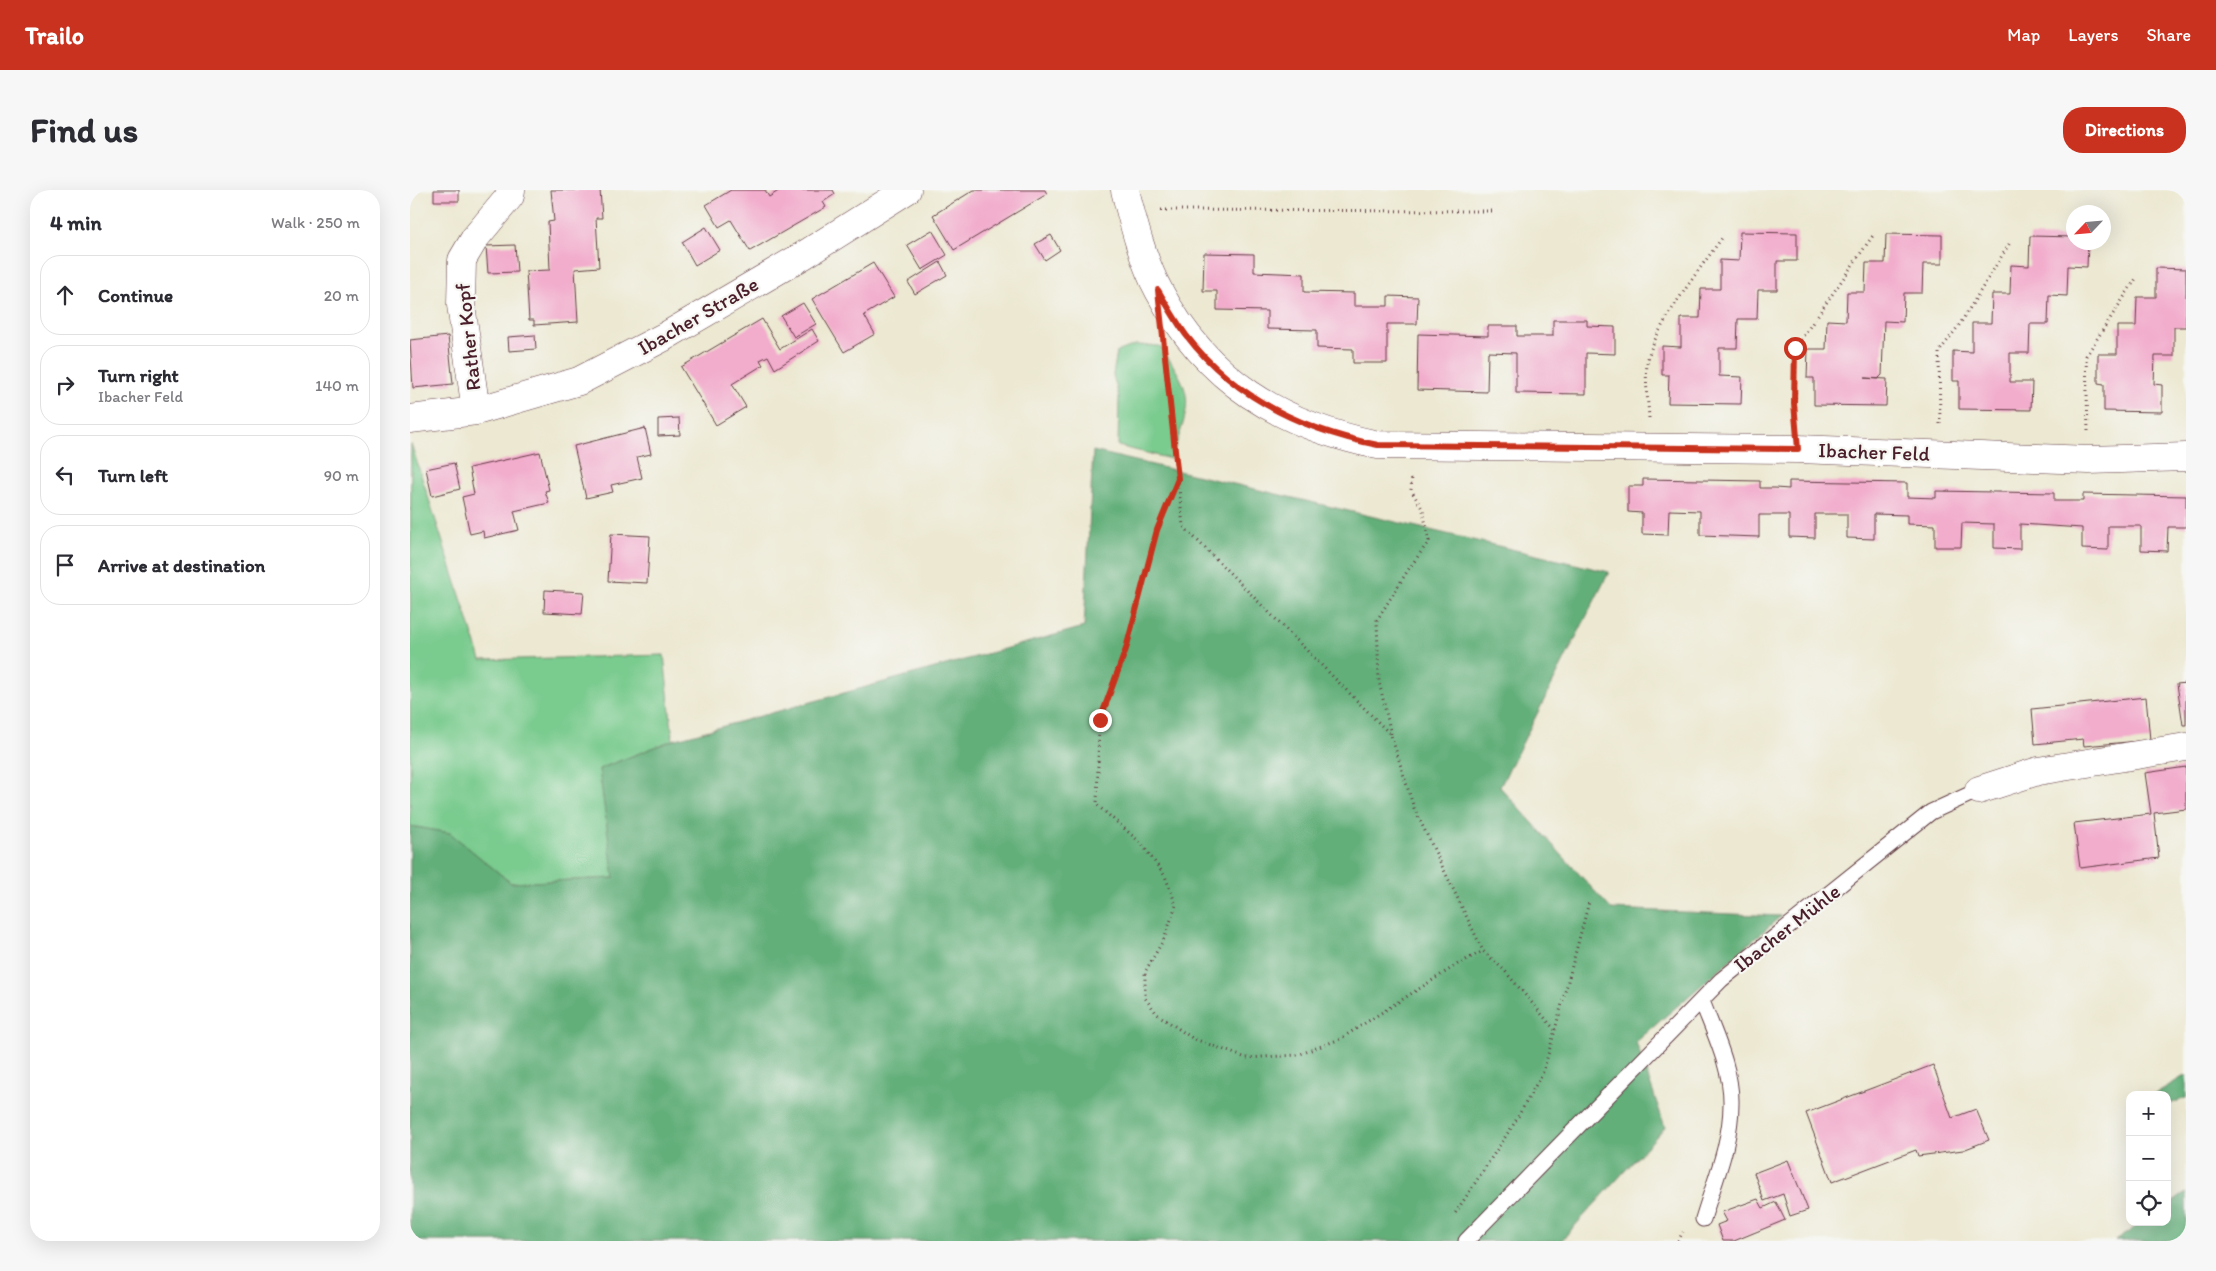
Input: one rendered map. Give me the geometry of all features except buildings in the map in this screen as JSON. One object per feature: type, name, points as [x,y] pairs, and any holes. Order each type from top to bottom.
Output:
[{"type":"street","name":"Rather Kopf","points":[[476,411],[461,305],[462,260],[475,238],[510,196],[511,190]]},
{"type":"street","name":"Ibacher Straße","points":[[410,419],[476,411],[588,376],[664,337],[907,190]]},
{"type":"street","name":"Ibacher Feld","points":[[1127,200],[1158,290],[1186,335],[1214,367],[1256,400],[1292,419],[1328,433],[1378,445],[1798,449],[2089,460],[2186,457]]},
{"type":"street","name":"Ibacher Mühle","points":[[1979,790],[2038,771],[2186,747]]},
{"type":"lane","name":"Ibacher Mühle","points":[[1466,1241],[1721,980],[1931,812],[1979,790]]},
{"type":"lane","points":[[1702,1001],[1720,1048],[1731,1103],[1728,1138],[1703,1220]]},
{"type":"path","points":[[1127,200],[1496,211]]},
{"type":"path","points":[[1798,449],[1794,403],[1795,348],[1874,234]]},
{"type":"path","points":[[1650,448],[1647,363],[1654,342],[1674,308],[1722,238]]},
{"type":"path","points":[[1940,455],[1939,352],[1960,324],[2011,241]]},
{"type":"path","points":[[2089,460],[2086,356],[2137,277]]},
{"type":"path","points":[[1165,356],[1183,526],[1391,735]]},
{"type":"path","points":[[1414,446],[1411,490],[1422,510],[1429,541],[1408,570],[1377,620],[1379,682],[1391,735],[1414,808],[1483,951],[1504,970],[1555,1030]]},
{"type":"path","points":[[1178,479],[1157,530],[1126,649],[1100,720],[1097,805],[1141,843],[1165,876],[1176,905],[1165,936],[1145,972],[1145,998],[1157,1014],[1192,1038],[1246,1058],[1298,1055],[1340,1039],[1458,964],[1483,951]]},
{"type":"path","points":[[1453,1217],[1515,1122],[1543,1072],[1589,902]]},
{"type":"green space","points":[[1135,345],[1160,346],[1172,363],[1185,389],[1186,411],[1171,459],[1118,446],[1119,397],[1113,375],[1117,352]]},
{"type":"green space","points":[[411,444],[481,660],[664,655],[673,740],[599,769],[615,878],[511,883],[450,833],[410,826]]},
{"type":"green space","points":[[1093,451],[1609,572],[1500,787],[1611,909],[1781,916],[1636,1042],[1665,1127],[1561,1241],[410,1241],[410,826],[450,833],[511,883],[614,878],[599,769],[673,740],[1084,627]]},
{"type":"green space","points":[[2186,1075],[2186,1098],[2171,1104],[2171,1091],[2160,1091]]},
{"type":"green space","points":[[2186,1193],[2186,1241],[2115,1241],[2137,1226],[2171,1226],[2171,1203]]},
{"type":"route","points":[[1100,720],[1126,649],[1157,530],[1178,479],[1158,290],[1186,335],[1214,367],[1256,400],[1292,419],[1338,437],[1378,445],[1798,449],[1794,403],[1795,348]]}]
